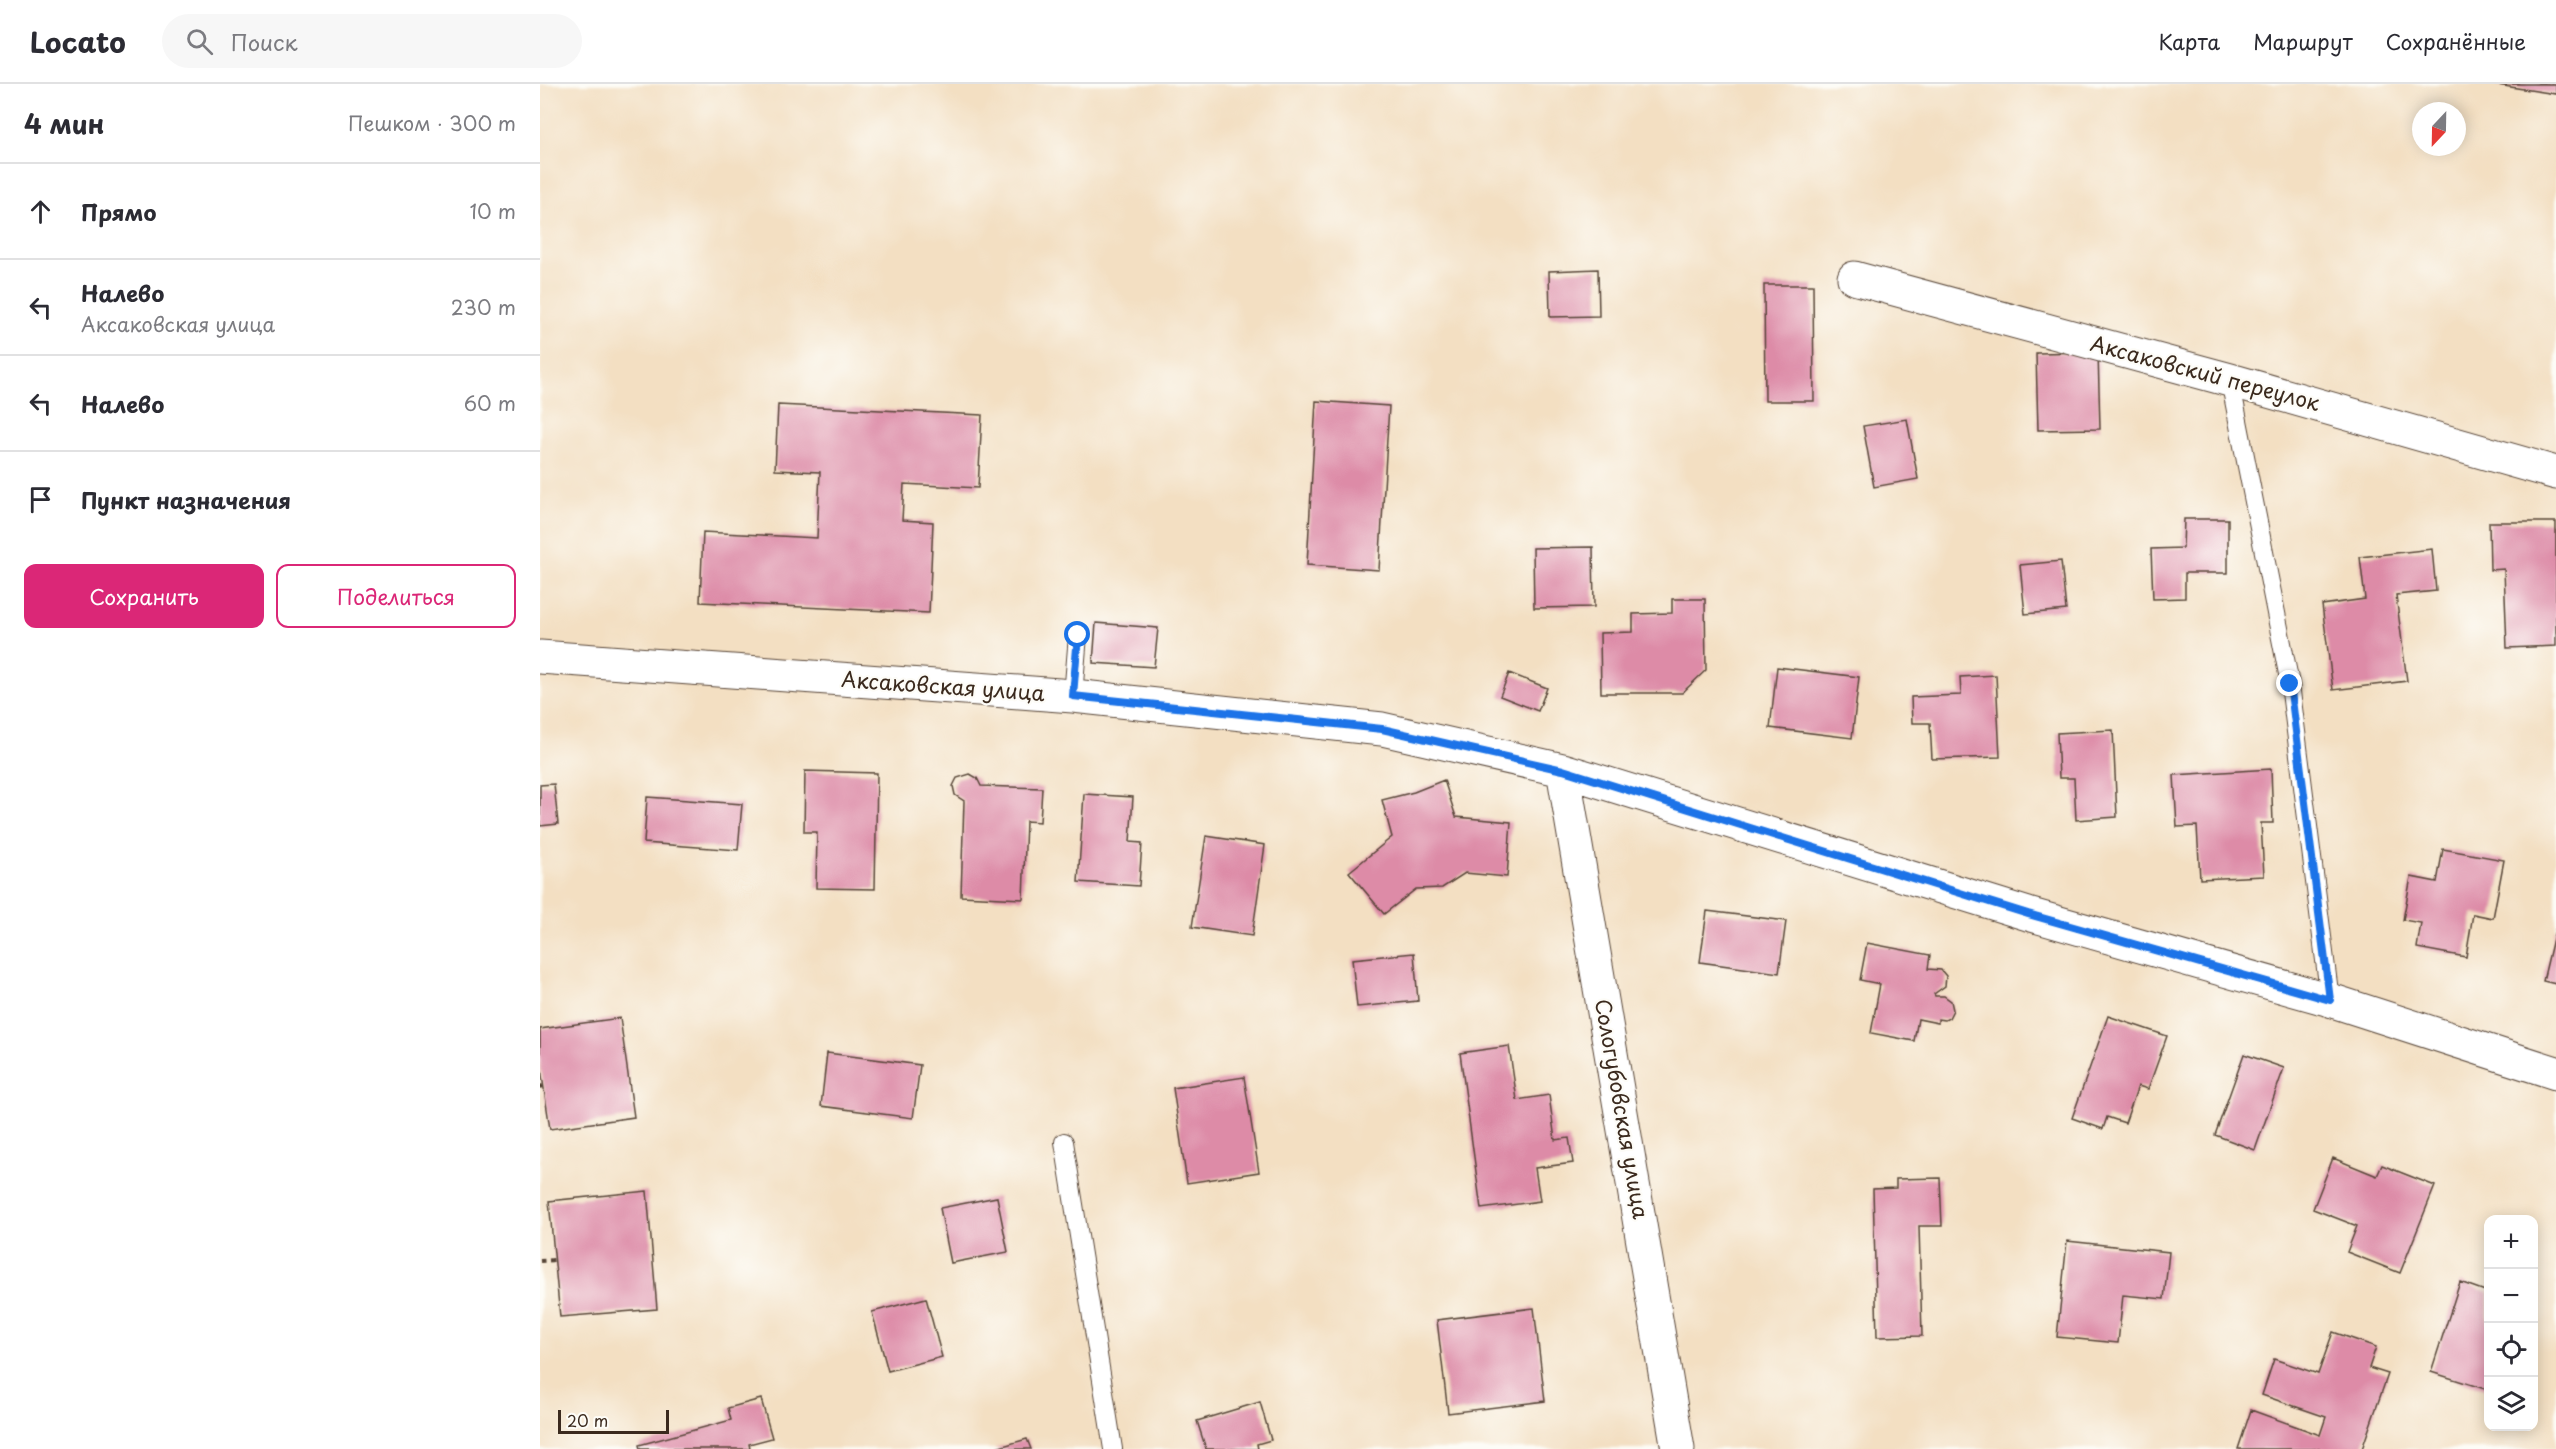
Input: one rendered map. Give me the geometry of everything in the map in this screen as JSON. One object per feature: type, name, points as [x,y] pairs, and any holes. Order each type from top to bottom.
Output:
[{"type":"street","name":"Аксаковский переулок","points":[[1854,278],[2230,380],[2556,473]]},
{"type":"street","name":"Аксаковская улица","points":[[540,657],[1073,696],[1382,729],[1563,770],[2028,914],[2330,1000],[2556,1073]]},
{"type":"street","name":"Сологубовская улица","points":[[1563,770],[1678,1449]]},
{"type":"lane","points":[[2230,380],[2290,684],[2330,1000]]},
{"type":"lane","points":[[1073,696],[1078,635]]},
{"type":"lane","points":[[1064,1142],[1113,1449]]},
{"type":"path","points":[[540,1261],[555,1260]]},
{"type":"building","points":[[2556,84],[2556,94],[2498,85]]},
{"type":"building","points":[[1598,269],[1599,316],[1550,317],[1549,271]]},
{"type":"building","points":[[1764,285],[1813,285],[1814,401],[1765,401]]},
{"type":"building","points":[[2098,352],[2100,429],[2038,430],[2036,353]]},
{"type":"building","points":[[1316,401],[1389,406],[1379,570],[1307,565]]},
{"type":"building","points":[[778,405],[982,415],[978,488],[904,484],[902,520],[933,522],[929,613],[700,602],[703,532],[817,538],[820,472],[775,470]]},
{"type":"building","points":[[1907,419],[1918,479],[1874,487],[1863,426]]},
{"type":"building","points":[[2184,519],[2228,519],[2228,573],[2185,573],[2185,598],[2153,599],[2151,549],[2183,548]]},
{"type":"building","points":[[2489,522],[2556,522],[2556,646],[2507,648],[2504,569],[2490,570]]},
{"type":"building","points":[[1593,547],[1594,607],[1534,608],[1533,548]]},
{"type":"building","points":[[2432,549],[2436,591],[2396,595],[2407,681],[2333,690],[2322,605],[2365,599],[2360,557]]},
{"type":"building","points":[[2061,561],[2066,610],[2025,614],[2020,565]]},
{"type":"building","points":[[1672,599],[1705,599],[1706,670],[1682,693],[1601,693],[1600,633],[1633,632],[1633,614],[1672,613]]},
{"type":"building","points":[[1096,623],[1158,628],[1154,667],[1093,663]]},
{"type":"building","points":[[1777,667],[1859,677],[1852,738],[1770,728]]},
{"type":"building","points":[[1509,673],[1547,688],[1538,711],[1500,696]]},
{"type":"building","points":[[1996,675],[2000,757],[1932,759],[1930,723],[1912,723],[1911,697],[1961,695],[1960,677]]},
{"type":"building","points":[[2113,730],[2117,817],[2076,820],[2074,778],[2059,778],[2057,733]]},
{"type":"building","points":[[2271,769],[2273,823],[2261,823],[2264,876],[2200,879],[2197,826],[2177,827],[2174,775]]},
{"type":"building","points":[[805,771],[877,773],[875,889],[816,888],[817,832],[804,832]]},
{"type":"building","points":[[970,774],[977,778],[981,786],[1042,788],[1040,822],[1026,821],[1023,899],[961,896],[964,801],[955,795],[953,786],[957,778]]},
{"type":"building","points":[[1444,780],[1456,817],[1511,822],[1507,877],[1465,873],[1442,888],[1416,889],[1384,914],[1349,872],[1392,837],[1382,800],[1414,792]]},
{"type":"building","points":[[554,784],[558,824],[540,826],[540,785]]},
{"type":"building","points":[[1084,794],[1133,797],[1130,842],[1142,843],[1139,886],[1078,882]]},
{"type":"building","points":[[647,797],[742,804],[738,850],[644,843]]},
{"type":"building","points":[[1206,836],[1265,845],[1252,936],[1192,927]]},
{"type":"building","points":[[2443,849],[2504,860],[2493,918],[2473,914],[2466,957],[2417,948],[2421,923],[2403,920],[2411,877],[2437,882]]},
{"type":"building","points":[[1707,911],[1786,921],[1779,973],[1700,962]]},
{"type":"building","points":[[2556,930],[2556,984],[2543,981]]},
{"type":"building","points":[[1867,943],[1930,955],[1928,969],[1941,970],[1946,976],[1945,986],[1934,994],[1944,996],[1951,1001],[1953,1010],[1949,1018],[1938,1019],[1938,1023],[1918,1019],[1914,1041],[1871,1033],[1880,984],[1860,980]]},
{"type":"building","points":[[1414,953],[1418,1001],[1357,1007],[1352,959]]},
{"type":"building","points":[[2108,1016],[2167,1036],[2148,1089],[2138,1086],[2125,1123],[2107,1117],[2103,1129],[2072,1118]]},
{"type":"building","points":[[620,1018],[634,1117],[550,1129],[540,1062],[540,1029]]},
{"type":"building","points":[[1509,1046],[1517,1100],[1549,1095],[1555,1140],[1569,1138],[1573,1163],[1535,1168],[1540,1201],[1481,1209],[1460,1053]]},
{"type":"building","points":[[827,1053],[920,1065],[913,1118],[821,1106]]},
{"type":"building","points":[[2244,1054],[2284,1068],[2255,1150],[2215,1135]]},
{"type":"building","points":[[1244,1077],[1259,1172],[1187,1183],[1173,1088]]},
{"type":"building","points":[[2333,1158],[2377,1176],[2382,1165],[2435,1186],[2400,1273],[2347,1252],[2357,1226],[2313,1209]]},
{"type":"building","points":[[1940,1178],[1942,1226],[1919,1226],[1922,1336],[1877,1337],[1873,1189],[1896,1188],[1896,1179]]},
{"type":"building","points":[[647,1191],[657,1309],[560,1317],[549,1201]]},
{"type":"building","points":[[997,1197],[1008,1252],[951,1263],[940,1208]]},
{"type":"building","points":[[2067,1241],[2169,1252],[2164,1299],[2123,1295],[2118,1343],[2057,1337]]},
{"type":"building","points":[[2460,1282],[2484,1291],[2484,1389],[2431,1372]]},
{"type":"building","points":[[926,1298],[942,1357],[888,1371],[872,1312]]},
{"type":"building","points":[[1534,1308],[1545,1401],[1448,1413],[1437,1320]]},
{"type":"building","points":[[2333,1332],[2376,1347],[2369,1368],[2388,1374],[2362,1449],[2238,1449],[2251,1410],[2320,1435],[2326,1417],[2262,1395],[2274,1359],[2318,1374]]},
{"type":"building","points":[[761,1399],[772,1438],[749,1444],[750,1449],[640,1449],[639,1445],[731,1420],[728,1408]]},
{"type":"building","points":[[1260,1402],[1271,1440],[1257,1444],[1258,1449],[1206,1449],[1197,1421]]},
{"type":"building","points":[[1027,1439],[1031,1449],[996,1449],[996,1448]]},
{"type":"route","points":[[1078,635],[1073,696],[1382,729],[1563,770],[2028,914],[2330,1000],[2290,684]]}]
